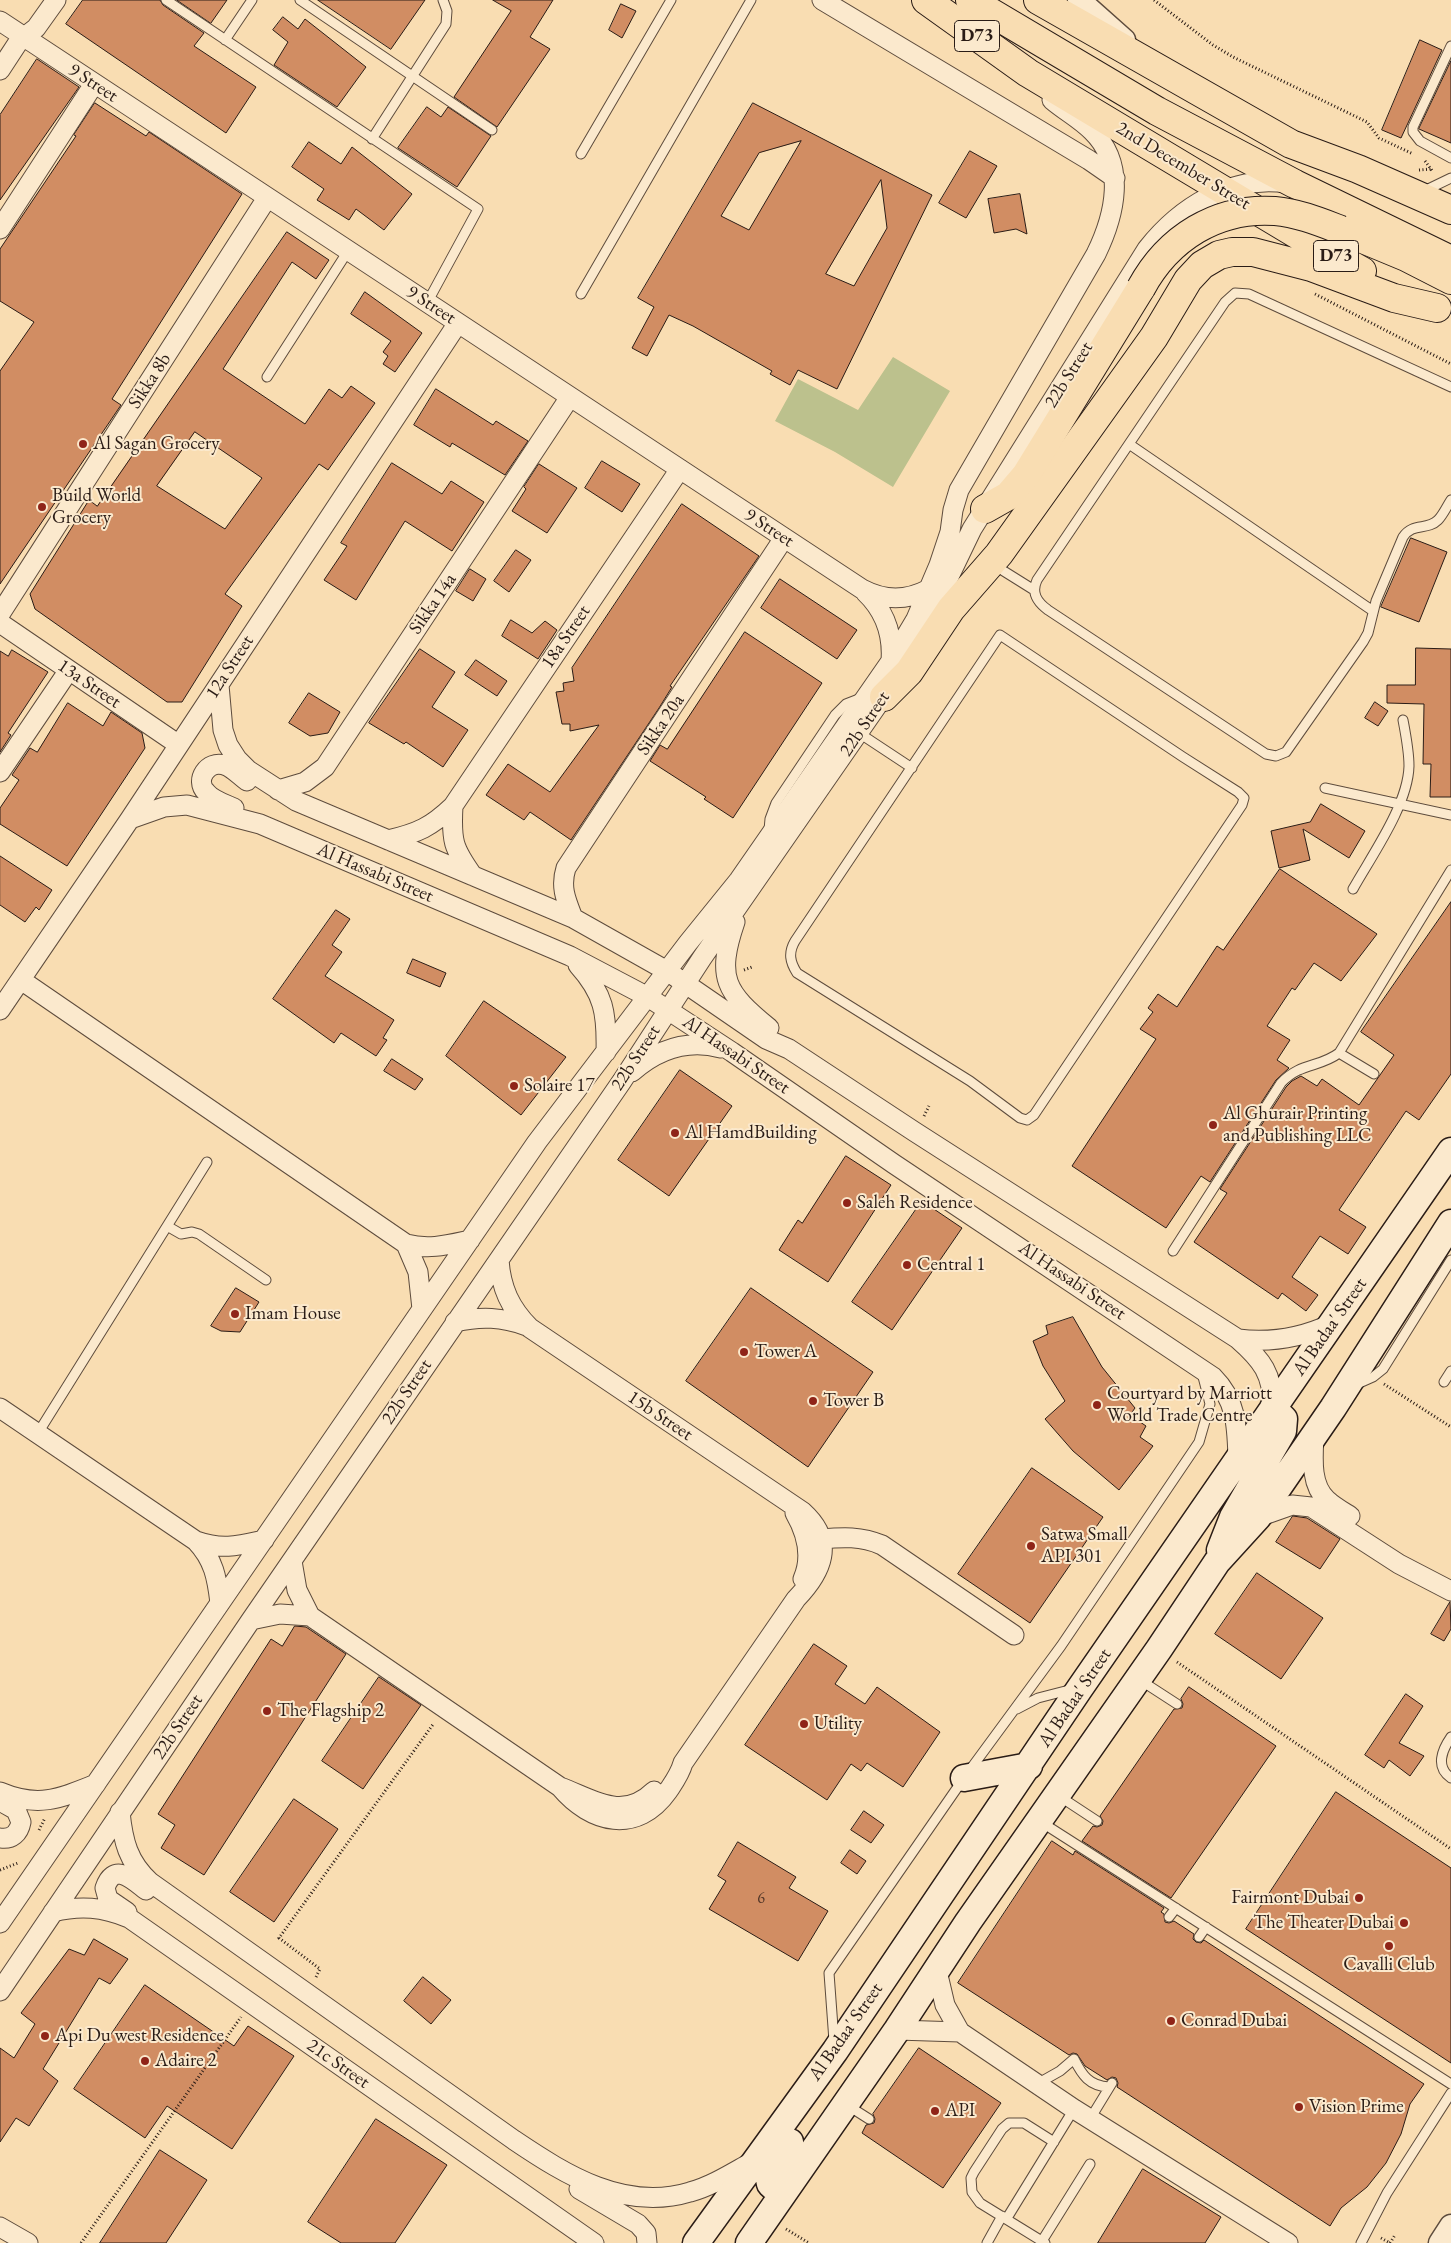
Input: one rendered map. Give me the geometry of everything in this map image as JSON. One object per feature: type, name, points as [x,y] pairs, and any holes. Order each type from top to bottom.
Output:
[{"type":"main road","name":"2nd December Street","points":[[926,0],[1028,73],[1350,265],[1444,311]]},
{"type":"main road","points":[[970,0],[1157,112],[1295,184],[1451,260]]},
{"type":"main road","points":[[1038,0],[1291,144],[1358,169],[1451,210]]},
{"type":"main road","points":[[985,509],[1008,496],[1026,476],[1158,260],[1196,228],[1226,216],[1259,211],[1308,218],[1406,257],[1451,280]]},
{"type":"main road","points":[[876,696],[909,672],[951,610],[992,564],[1143,352],[1188,280],[1202,265],[1212,259],[1232,252],[1253,252],[1319,270],[1394,298],[1444,311]]},
{"type":"main road","name":"Al Badaa' Street","points":[[696,2243],[835,2051],[1080,1688],[1451,1151]]},
{"type":"main road","name":"Al Badaa' Street","points":[[760,2232],[782,2195],[897,2030],[1056,1795],[1159,1649],[1216,1562],[1258,1517],[1314,1436],[1451,1223]]},
{"type":"main road","points":[[1216,1562],[1221,1543],[1232,1517],[1283,1431],[1284,1419],[1273,1408]]},
{"type":"main road","points":[[964,1778],[1029,1766]]},
{"type":"main road","points":[[782,2195],[770,2184],[768,2174],[808,2117],[807,2108],[797,2102]]},
{"type":"main road","points":[[716,2243],[726,2222],[729,2197]]},
{"type":"street","points":[[0,70],[23,37],[36,28],[56,0]]},
{"type":"street","points":[[822,0],[1089,160],[1115,178]]},
{"type":"street","points":[[1079,0],[1149,63]]},
{"type":"street","name":"9 Street","points":[[0,21],[862,589],[881,597],[901,598],[920,594],[929,589]]},
{"type":"street","name":"22b Street","points":[[0,1991],[251,1620],[622,1081],[685,984],[859,733],[891,661],[916,619],[929,589],[946,543],[959,490],[1104,238],[1114,203],[1115,178],[1112,165],[1101,142],[1093,132],[1048,96],[1028,73]]},
{"type":"street","points":[[0,229],[94,84]]},
{"type":"street","name":"22b Street","points":[[0,1922],[537,1142],[667,971],[729,895],[770,836],[876,696],[929,619],[960,550],[1148,249],[1169,224],[1182,213],[1226,190],[1253,183],[1295,184]]},
{"type":"street","name":"Sikka 8b","points":[[0,614],[267,198]]},
{"type":"street","name":"12a Street","points":[[0,1010],[130,819],[458,323]]},
{"type":"street","name":"Sikka 14a","points":[[278,790],[305,782],[325,767],[570,397]]},
{"type":"street","name":"18a Street","points":[[388,840],[429,827],[453,806],[680,469]]},
{"type":"street","name":"Sikka 20a","points":[[573,918],[564,894],[563,876],[566,868],[784,538]]},
{"type":"street","name":"9 Street","points":[[862,589],[872,599],[886,622],[890,634],[891,661]]},
{"type":"street","name":"13a Street","points":[[0,623],[179,745]]},
{"type":"street","points":[[0,772],[69,670]]},
{"type":"street","name":"Al Hassabi Street","points":[[219,685],[220,714],[228,745],[237,759],[248,770],[296,801],[573,918],[667,971],[766,1039],[789,1049],[1238,1339],[1257,1356],[1266,1369],[1272,1390],[1273,1408]]},
{"type":"street","points":[[260,824],[251,817],[206,793],[201,779],[204,772],[210,766],[225,765],[260,790],[296,801]]},
{"type":"street","name":"Al Hassabi Street","points":[[130,819],[164,807],[186,805],[260,824],[570,956],[648,997],[732,1052],[894,1164],[1201,1367],[1221,1384],[1233,1405],[1236,1417],[1238,1459]]},
{"type":"street","points":[[453,806],[452,832],[455,848],[474,877]]},
{"type":"street","points":[[743,900],[727,945],[725,956],[726,975],[734,995],[742,1006],[778,1036],[789,1049]]},
{"type":"street","points":[[570,956],[590,978],[603,1003],[607,1022],[606,1052]]},
{"type":"street","points":[[21,980],[406,1244],[421,1248],[436,1248],[470,1240]]},
{"type":"street","points":[[622,1081],[651,1056],[668,1048],[686,1044],[706,1044],[732,1052]]},
{"type":"street","points":[[406,1244],[418,1272],[422,1309]]},
{"type":"street","name":"15b Street","points":[[292,1561],[297,1590],[310,1616],[560,1787],[576,1803],[599,1817],[609,1820],[637,1817],[656,1804],[678,1777],[683,1763],[796,1599],[809,1585],[818,1571],[822,1555],[821,1539],[809,1517],[530,1328],[516,1314],[506,1298],[500,1279],[498,1260]]},
{"type":"street","name":"15b Street","points":[[455,1322],[493,1317],[512,1321],[530,1328]]},
{"type":"street","name":"Al Hassabi Street","points":[[1238,1339],[1256,1341],[1294,1338],[1332,1324]]},
{"type":"street","points":[[0,1408],[196,1541],[206,1552],[214,1566],[218,1580],[220,1603]]},
{"type":"street","points":[[1314,1436],[1313,1466],[1316,1481],[1322,1495],[1417,1563],[1443,1586]]},
{"type":"street","name":"15b Street","points":[[790,1504],[803,1528],[808,1546],[807,1566],[796,1599]]},
{"type":"street","points":[[1258,1517],[1292,1505],[1312,1507],[1399,1564],[1443,1586]]},
{"type":"street","points":[[821,1539],[852,1537],[872,1541],[1014,1635]]},
{"type":"street","points":[[196,1541],[212,1546],[228,1547],[264,1540]]},
{"type":"street","points":[[251,1620],[280,1614],[310,1616]]},
{"type":"street","points":[[0,1792],[25,1800],[43,1801],[60,1798],[96,1784]]},
{"type":"street","points":[[0,1801],[16,1810],[21,1822],[16,1834],[0,1838]]},
{"type":"street","name":"21c Street","points":[[120,1812],[123,1838],[130,1858],[150,1882],[514,2140],[554,2165],[609,2192],[650,2198],[692,2192],[755,2160]]},
{"type":"street","name":"21c Street","points":[[140,1925],[130,1914],[108,1899],[105,1888],[107,1882],[116,1875],[127,1875],[158,1898],[183,1906]]},
{"type":"street","name":"21c Street","points":[[53,1912],[78,1907],[98,1908],[117,1913],[140,1925],[594,2243]]},
{"type":"street","points":[[937,1971],[945,2006],[960,2032],[1082,2114],[1288,2243]]},
{"type":"street","points":[[897,2030],[960,2032]]},
{"type":"street","name":"21c Street","points":[[554,2165],[580,2190],[643,2228],[646,2233],[647,2243]]},
{"type":"street","name":"21c Street","points":[[536,2202],[565,2212],[609,2243]]},
{"type":"street","points":[[1440,2243],[1451,2226]]},
{"type":"street","points":[[0,2227],[28,2243]]},
{"type":"lane","points":[[166,0],[478,209],[427,303]]},
{"type":"lane","points":[[225,40],[252,0]]},
{"type":"lane","points":[[300,0],[492,130]]},
{"type":"lane","points":[[372,139],[446,24],[447,12],[443,0]]},
{"type":"lane","points":[[581,154],[671,0]]},
{"type":"lane","points":[[580,294],[751,0]]},
{"type":"lane","points":[[1451,46],[1413,127],[1413,132],[1420,141],[1451,158]]},
{"type":"lane","points":[[1416,194],[1447,180]]},
{"type":"lane","points":[[267,377],[348,251]]},
{"type":"lane","points":[[1451,386],[1242,292],[1230,296],[1037,580],[1034,590],[1036,600],[1048,610],[1271,756],[1286,752],[1363,642],[1368,633],[1373,611],[1403,537],[1410,529],[1427,526],[1438,520],[1451,500]]},
{"type":"lane","points":[[1129,444],[1373,611]]},
{"type":"lane","points":[[992,564],[1034,590]]},
{"type":"lane","points":[[1000,635],[1238,792],[1244,798],[1242,805],[1034,1115],[1027,1120],[1020,1118],[970,1082],[797,973],[791,961],[790,954],[794,941],[912,768],[1000,635]]},
{"type":"lane","points":[[1353,889],[1400,803],[1406,786],[1409,767],[1403,720]]},
{"type":"lane","points":[[859,733],[912,768]]},
{"type":"lane","points":[[1325,788],[1451,815]]},
{"type":"lane","points":[[1173,1251],[1281,1083],[1296,1070],[1324,1062],[1339,1053],[1451,870]]},
{"type":"lane","points":[[1339,1053],[1374,1074]]},
{"type":"lane","points":[[38,1433],[207,1162]]},
{"type":"lane","points":[[167,1226],[181,1234],[192,1232],[199,1234],[266,1280]]},
{"type":"lane","points":[[1347,1387],[1373,1377],[1383,1369],[1451,1260]]},
{"type":"lane","points":[[835,2051],[829,1973],[964,1778],[1061,1646],[1199,1442],[1210,1404],[1201,1367]]},
{"type":"lane","points":[[1444,1382],[1451,1371]]},
{"type":"lane","points":[[1138,1679],[1177,1704]]},
{"type":"lane","points":[[1013,1711],[1038,1698],[1080,1688]]},
{"type":"lane","points":[[1451,1737],[1442,1751],[1441,1758],[1444,1770],[1451,1778]]},
{"type":"lane","points":[[1056,1795],[1097,1821]]},
{"type":"lane","points":[[1039,1820],[1451,2084]]},
{"type":"lane","points":[[1169,1918],[1176,1908]]},
{"type":"lane","points":[[1199,1937],[1206,1927]]},
{"type":"lane","points":[[987,2243],[1054,2142],[1110,2085],[1095,2085],[1089,2081],[1080,2071],[1074,2058],[1060,2071],[1037,2084]]},
{"type":"lane","points":[[1361,2243],[1387,2193],[1451,2093]]},
{"type":"lane","points":[[845,2104],[869,2119]]},
{"type":"lane","points":[[1054,2142],[1019,2122],[1009,2123],[1002,2129],[974,2172],[971,2185],[975,2198],[1043,2242],[1090,2164]]},
{"type":"path","points":[[1154,0],[1233,58],[1367,122],[1379,138],[1414,154]]},
{"type":"path","points":[[1423,159],[1447,180]]},
{"type":"path","points":[[1373,1377],[1451,1427]]},
{"type":"path","points":[[1159,1649],[1451,1849]]},
{"type":"path","points":[[307,1993],[320,1969],[279,1938],[444,1708]]},
{"type":"path","points":[[81,2243],[242,2015],[248,2019]]},
{"type":"path","points":[[760,2232],[808,2243]]},
{"type":"path","points":[[1381,2238],[1390,2243],[1395,2234]]},
{"type":"green space","points":[[893,357],[950,391],[893,487],[835,452],[775,421],[798,379],[858,410]]},
{"type":"building","points":[[83,0],[160,0],[163,5],[204,33],[194,46],[256,87],[226,133],[66,24]]},
{"type":"building","points":[[177,0],[227,0],[211,23]]},
{"type":"building","points":[[318,0],[425,0],[391,49]]},
{"type":"building","points":[[493,0],[553,0],[530,37],[550,49],[497,127],[454,97],[511,11]]},
{"type":"building","points":[[621,4],[636,11],[622,38],[609,30]]},
{"type":"building","points":[[283,17],[298,29],[305,19],[366,67],[337,107],[274,65],[288,42],[273,30]]},
{"type":"building","points":[[1420,40],[1442,50],[1401,138],[1382,130]]},
{"type":"building","points":[[37,59],[79,87],[0,200],[0,115]]},
{"type":"building","points":[[1451,61],[1451,143],[1419,129]]},
{"type":"building","points":[[95,103],[146,136],[149,132],[242,194],[112,399],[121,405],[0,584],[0,371],[34,322],[0,301],[0,249],[76,136],[74,135]]},
{"type":"building","points":[[753,103],[932,195],[837,389],[798,370],[790,385],[770,374],[772,371],[693,326],[669,315],[647,356],[632,348],[654,307],[638,298]],"holes":[[[801,141],[749,230],[721,216],[759,153]],[[881,180],[887,228],[854,286],[826,274]]]},
{"type":"building","points":[[427,107],[441,117],[448,107],[491,136],[457,187],[398,148]]},
{"type":"building","points":[[309,142],[341,164],[352,147],[412,194],[384,230],[356,209],[349,220],[317,200],[324,189],[292,167]]},
{"type":"building","points":[[970,151],[997,166],[966,218],[939,203]]},
{"type":"building","points":[[1020,194],[1027,234],[1016,229],[994,233],[988,199]]},
{"type":"building","points":[[287,232],[329,260],[316,279],[292,262],[223,369],[305,424],[329,389],[342,398],[351,386],[375,403],[328,470],[319,464],[225,594],[242,606],[182,702],[167,702],[35,609],[30,594],[89,500],[97,506]],"holes":[[[195,432],[262,478],[225,529],[157,486]]]},
{"type":"building","points":[[365,292],[422,333],[395,372],[383,364],[388,356],[383,352],[391,341],[351,314]]},
{"type":"building","points":[[436,389],[493,425],[496,421],[528,441],[505,475],[452,443],[450,447],[414,425]]},
{"type":"building","points":[[602,461],[640,484],[622,512],[585,488]]},
{"type":"building","points":[[392,463],[442,494],[451,481],[484,502],[452,551],[405,521],[356,600],[324,580],[347,546],[341,543]]},
{"type":"building","points":[[539,464],[577,488],[547,533],[512,511],[526,489],[524,487]]},
{"type":"building","points":[[682,504],[759,556],[670,686],[672,687],[659,708],[571,840],[530,812],[524,820],[486,795],[508,764],[550,792],[599,725],[570,731],[570,724],[562,724],[556,692],[564,691],[563,683],[574,681],[572,668]]},
{"type":"building","points":[[1411,538],[1447,552],[1419,622],[1381,607]]},
{"type":"building","points":[[516,550],[531,560],[509,592],[494,581]]},
{"type":"building","points":[[470,569],[486,579],[473,601],[456,591]]},
{"type":"building","points":[[780,579],[857,630],[837,659],[761,608]]},
{"type":"building","points":[[511,620],[532,633],[545,621],[557,630],[538,659],[502,636]]},
{"type":"building","points":[[745,632],[822,683],[733,818],[704,799],[706,797],[650,761],[660,745],[667,749]]},
{"type":"building","points":[[1416,648],[1451,649],[1451,797],[1430,797],[1431,764],[1423,764],[1424,704],[1387,703],[1387,685],[1415,685]]},
{"type":"building","points":[[420,649],[455,672],[432,707],[468,730],[443,767],[406,742],[404,744],[369,723]]},
{"type":"building","points":[[12,650],[48,672],[8,733],[11,735],[0,752],[0,651],[8,656]]},
{"type":"building","points":[[476,660],[507,681],[497,696],[465,675]]},
{"type":"building","points":[[309,693],[340,712],[328,733],[310,736],[289,723]]},
{"type":"building","points":[[1375,702],[1388,711],[1378,726],[1365,718]]},
{"type":"building","points":[[68,703],[103,726],[111,712],[142,733],[145,748],[67,866],[0,824],[0,808],[19,780],[12,775],[30,748],[37,752]]},
{"type":"building","points":[[1321,804],[1365,831],[1349,858],[1303,829],[1310,860],[1279,868],[1271,831],[1310,822]]},
{"type":"building","points":[[0,856],[52,890],[39,910],[36,907],[25,922],[0,905]]},
{"type":"building","points":[[1280,869],[1377,934],[1341,981],[1314,963],[1295,990],[1292,988],[1267,1026],[1290,1040],[1277,1060],[1289,1068],[1276,1080],[1210,1182],[1201,1176],[1166,1228],[1072,1166],[1156,1039],[1140,1029],[1153,1012],[1148,1008],[1158,994],[1177,1007],[1217,946],[1223,950]]},
{"type":"building","points":[[1451,902],[1451,1074],[1419,1120],[1406,1111],[1339,1210],[1366,1227],[1348,1254],[1320,1236],[1292,1277],[1318,1295],[1306,1311],[1282,1293],[1278,1299],[1194,1242],[1227,1193],[1220,1189],[1286,1087],[1292,1081],[1301,1076],[1317,1086],[1322,1079],[1359,1105],[1394,1055],[1361,1032]]},
{"type":"building","points":[[336,910],[350,919],[332,945],[342,952],[325,976],[394,1020],[383,1038],[387,1040],[376,1056],[341,1033],[334,1043],[273,999]]},
{"type":"building","points":[[413,959],[446,973],[440,987],[407,973]]},
{"type":"building","name":"Solaire 17","points":[[484,1001],[566,1057],[521,1115],[446,1056]]},
{"type":"building","points":[[392,1059],[423,1079],[415,1090],[384,1071]]},
{"type":"building","name":"Al HamdBuilding","points":[[680,1070],[732,1106],[669,1196],[618,1160]]},
{"type":"building","name":"Saleh Residence","points":[[846,1156],[891,1185],[828,1282],[779,1250],[798,1220],[802,1223]]},
{"type":"building","name":"Central 1","points":[[922,1201],[962,1228],[892,1330],[852,1302]]},
{"type":"building","name":"Imam House","points":[[236,1288],[259,1302],[240,1332],[221,1331],[211,1326]]},
{"type":"building","points":[[751,1288],[873,1372],[808,1467],[686,1381]]},
{"type":"building","name":"Courtyard by Marriott World Trade Centre","points":[[1073,1317],[1102,1367],[1135,1408],[1130,1415],[1146,1426],[1140,1437],[1153,1446],[1119,1490],[1073,1451],[1045,1419],[1065,1401],[1043,1366],[1033,1341],[1048,1334],[1046,1326]]},
{"type":"building","name":"Satwa Small API 301","points":[[1032,1468],[1103,1517],[1030,1623],[958,1574]]},
{"type":"building","points":[[1293,1516],[1307,1518],[1340,1539],[1320,1569],[1276,1542]]},
{"type":"building","points":[[1257,1573],[1323,1618],[1281,1679],[1215,1634]]},
{"type":"building","points":[[1450,1602],[1451,1629],[1444,1641],[1431,1634]]},
{"type":"building","name":"The Flagship 2","points":[[295,1626],[306,1627],[346,1654],[204,1875],[161,1848],[175,1825],[158,1814],[271,1639],[282,1646]]},
{"type":"building","name":"Utility","points":[[814,1644],[847,1666],[835,1684],[865,1704],[877,1687],[940,1732],[903,1787],[867,1763],[861,1771],[851,1764],[827,1800],[745,1745]]},
{"type":"building","points":[[379,1677],[421,1705],[363,1789],[322,1761]]},
{"type":"building","name":"Fairmont Dubai","points":[[1189,1687],[1276,1746],[1171,1898],[1082,1841],[1093,1826],[1102,1825],[1103,1821],[1100,1816],[1174,1709],[1182,1708],[1181,1699]]},
{"type":"building","points":[[1406,1694],[1423,1706],[1399,1743],[1424,1756],[1410,1776],[1389,1760],[1384,1768],[1365,1755]]},
{"type":"building","name":"Fairmont Dubai","points":[[1336,1792],[1451,1868],[1451,2063],[1246,1929]]},
{"type":"building","points":[[294,1799],[338,1829],[274,1922],[230,1892]]},
{"type":"building","points":[[864,1811],[884,1825],[871,1843],[851,1830]]},
{"type":"building","name":"Conrad Dubai","points":[[1052,1841],[1073,1855],[1075,1851],[1164,1908],[1161,1912],[1164,1914],[1165,1922],[1174,1921],[1194,1934],[1193,1939],[1196,1942],[1201,1943],[1204,1940],[1424,2084],[1410,2104],[1401,2134],[1386,2163],[1367,2187],[1341,2208],[1330,2226],[1117,2087],[1116,2078],[1112,2077],[1107,2080],[1085,2066],[1077,2054],[1069,2055],[958,1983]]},
{"type":"building","points":[[738,1842],[796,1877],[789,1888],[828,1911],[798,1961],[709,1909],[726,1881],[718,1876]]},
{"type":"building","points":[[850,1850],[866,1861],[857,1874],[841,1863]]},
{"type":"building","name":"Api Du west Residence","points":[[94,1939],[128,1959],[110,1984],[99,1978],[43,2069],[58,2081],[29,2126],[16,2118],[0,2142],[0,2048],[14,2058],[35,2024],[21,2013],[69,1949],[84,1955]]},
{"type":"building","points":[[423,1977],[451,2000],[431,2024],[404,2001]]},
{"type":"building","points":[[145,1985],[234,2046],[248,2026],[294,2056],[232,2149],[167,2106],[145,2138],[74,2089]]},
{"type":"building","name":"API","points":[[919,2048],[1001,2103],[943,2188],[862,2133],[866,2125],[874,2123],[873,2114]]},
{"type":"building","points":[[376,2119],[447,2165],[395,2243],[341,2243],[308,2222]]},
{"type":"building","points":[[160,2150],[207,2180],[166,2243],[100,2243]]},
{"type":"building","points":[[1143,2169],[1221,2217],[1205,2243],[1098,2243]]},
{"type":"place","name":"Al Sagan Grocery","points":[[83,444]]},
{"type":"place","name":"Build World Grocery","points":[[42,507]]},
{"type":"place","name":"Solaire 17","points":[[514,1086]]},
{"type":"place","name":"Al Ghurair Printing and Publishing LLC","points":[[1213,1125]]},
{"type":"place","name":"Al HamdBuilding","points":[[675,1133]]},
{"type":"place","name":"Saleh Residence","points":[[847,1203]]},
{"type":"place","name":"Central 1","points":[[907,1265]]},
{"type":"place","name":"Imam House","points":[[235,1314]]},
{"type":"place","name":"Tower A","points":[[744,1352]]},
{"type":"place","name":"Tower B","points":[[813,1401]]},
{"type":"place","name":"Courtyard by Marriott World Trade Centre","points":[[1097,1405]]},
{"type":"place","name":"Satwa Small API 301","points":[[1031,1546]]},
{"type":"place","name":"The Flagship 2","points":[[267,1711]]},
{"type":"place","name":"Utility","points":[[804,1724]]},
{"type":"place","name":"Fairmont Dubai","points":[[1359,1898]]},
{"type":"place","name":"The Theater Dubai","points":[[1404,1923]]},
{"type":"place","name":"Cavalli Club","points":[[1389,1946]]},
{"type":"place","name":"Conrad Dubai","points":[[1171,2021]]},
{"type":"place","name":"Api Du west Residence","points":[[45,2036]]},
{"type":"place","name":"Adaire 2","points":[[145,2061]]},
{"type":"place","name":"Vision Prime","points":[[1299,2107]]},
{"type":"place","name":"API","points":[[935,2111]]}]
